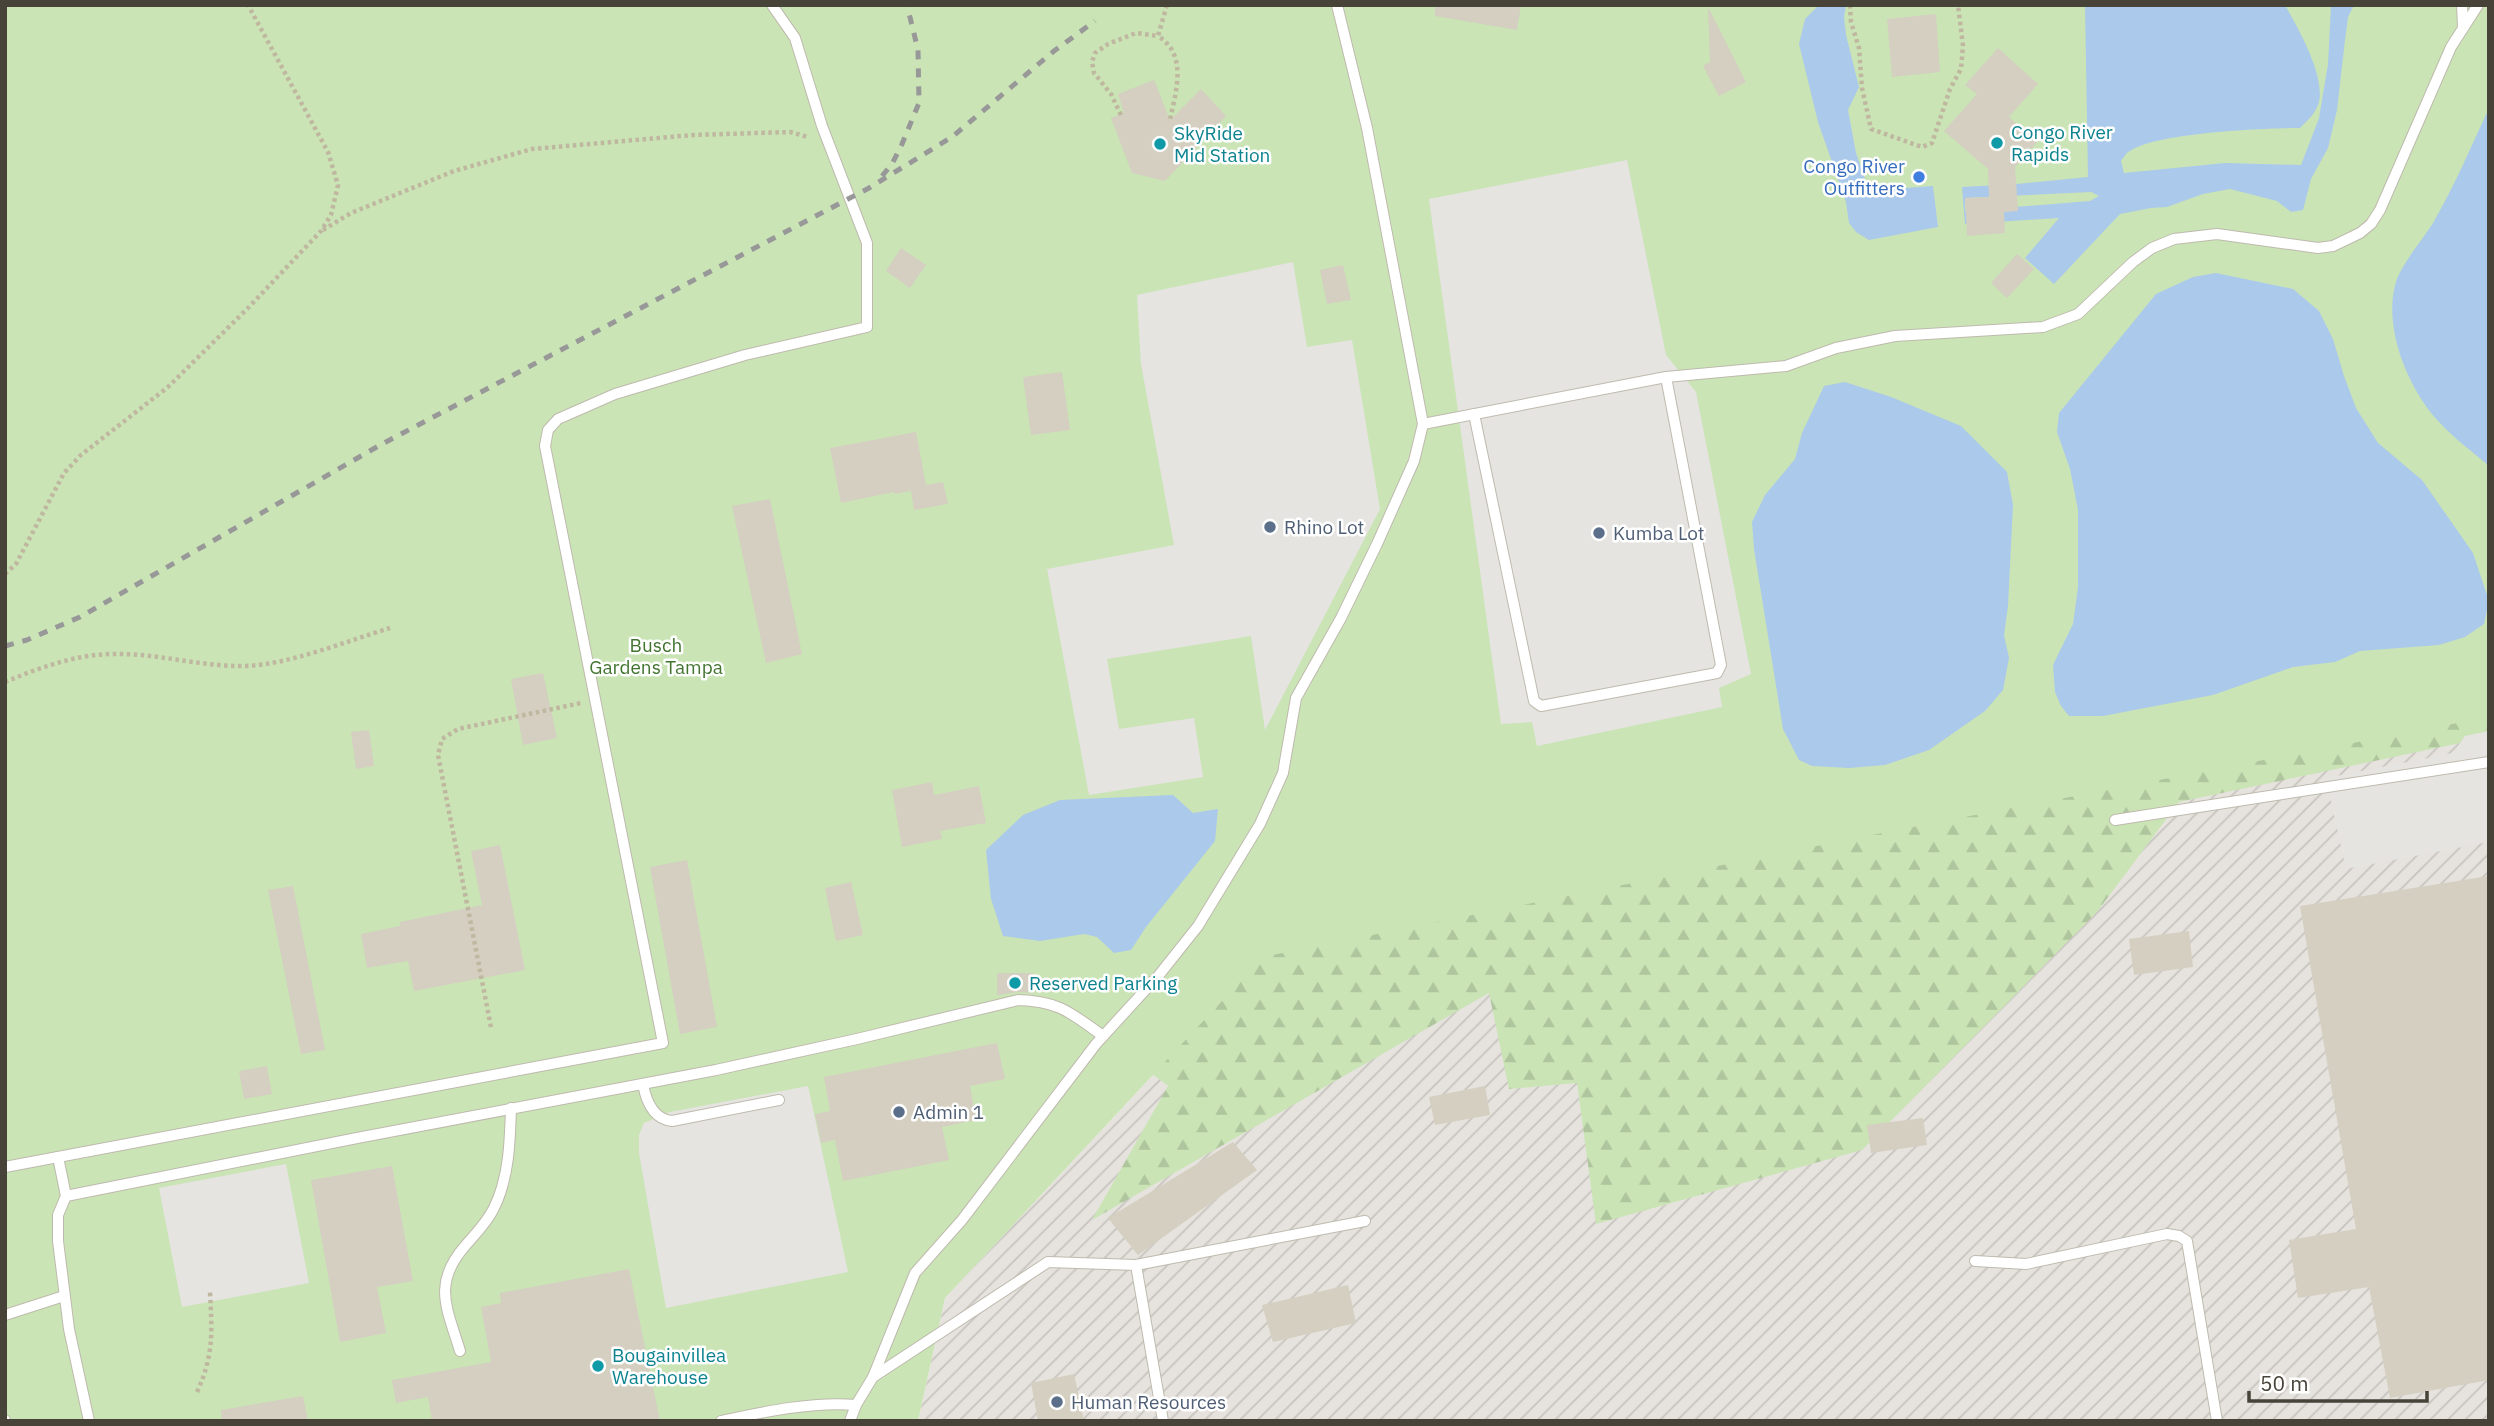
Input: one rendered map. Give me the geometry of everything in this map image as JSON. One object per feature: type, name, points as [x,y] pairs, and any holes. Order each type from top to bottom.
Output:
[{"type":"lane","points":[[5,1167],[663,1043],[545,446],[548,430],[558,419],[628,390],[745,355],[867,327],[867,243],[833,156],[795,38],[772,5]]},
{"type":"lane","points":[[850,1421],[873,1377],[915,1273],[961,1220],[1103,1036],[1198,926],[1260,824],[1283,773],[1296,698],[1377,544],[1414,461],[1423,425],[1367,128],[1337,5]]},
{"type":"lane","points":[[2462,5],[2463,27]]},
{"type":"lane","points":[[1423,425],[1666,377],[1786,366],[1836,348],[1895,336],[2043,327],[2078,314],[2133,262],[2152,248],[2174,239],[2217,234],[2318,248],[2348,240],[2371,224],[2380,209],[2451,47],[2478,5]]},
{"type":"lane","points":[[1474,414],[1534,701],[1541,706],[1717,673],[1721,665],[1666,377]]},
{"type":"lane","points":[[2115,820],[2489,762]]},
{"type":"lane","points":[[66,1196],[643,1084],[858,1039],[1018,1000],[1043,1000],[1060,1007],[1103,1036]]},
{"type":"lane","points":[[643,1084],[649,1104],[663,1120],[672,1121],[779,1100]]},
{"type":"lane","points":[[460,1351],[446,1307],[444,1281],[451,1262],[483,1228],[496,1206],[509,1151],[511,1108]]},
{"type":"lane","points":[[58,1157],[66,1196],[58,1214],[64,1296],[89,1421]]},
{"type":"lane","points":[[873,1377],[1048,1262],[1136,1265],[1365,1221]]},
{"type":"lane","points":[[1975,1261],[2026,1264],[2167,1234],[2187,1241],[2217,1421]]},
{"type":"lane","points":[[1136,1265],[1163,1421]]},
{"type":"lane","points":[[5,1315],[64,1296]]},
{"type":"lane","points":[[721,1421],[840,1404],[856,1405]]},
{"type":"path","points":[[5,575],[16,564],[64,473],[81,455],[168,387],[248,308],[321,230],[331,215],[338,185],[334,167],[248,5]]},
{"type":"path","points":[[1158,36],[1167,5]]},
{"type":"path","points":[[1850,5],[1871,129],[1922,147],[1932,143],[1950,89],[1961,69],[1963,46],[1958,5]]},
{"type":"path","points":[[1121,115],[1111,94],[1094,73],[1092,62],[1096,53],[1108,44],[1136,33],[1158,36],[1168,43],[1178,68],[1170,120]]},
{"type":"path","points":[[321,230],[351,213],[454,171],[532,149],[693,135],[790,132],[815,139],[833,156]]},
{"type":"path","points":[[5,682],[35,669],[83,656],[114,654],[211,665],[249,666],[283,660],[390,628]]},
{"type":"path","points":[[491,1027],[438,755],[442,738],[458,729],[596,699]]},
{"type":"path","points":[[197,1392],[212,1349],[211,1292]]},
{"type":"shaded area","name":"Kumba Lot","points":[[1627,160],[1666,355],[1696,392],[1751,674],[1719,688],[1722,707],[1537,746],[1532,722],[1501,724],[1429,199]]},
{"type":"shaded area","name":"Rhino Lot","points":[[1293,262],[1307,347],[1352,340],[1380,509],[1265,730],[1251,636],[1107,659],[1119,729],[1194,718],[1203,777],[1089,795],[1047,569],[1174,545],[1141,364],[1137,295]]},
{"type":"shaded area","points":[[2489,717],[2489,1421],[918,1421],[945,1298],[1263,957]]},
{"type":"shaded area","points":[[2489,731],[2489,842],[2346,869],[2326,778],[2453,753],[2465,736]]},
{"type":"shaded area","points":[[808,1086],[848,1272],[666,1308],[639,1153],[639,1135],[644,1123],[670,1112]]},
{"type":"shaded area","points":[[286,1164],[309,1283],[182,1307],[159,1188]]},
{"type":"green space","name":"Busch Gardens Tampa","points":[[5,5],[2489,5],[2489,717],[1897,830],[1263,957],[945,1298],[918,1421],[5,1421]]},
{"type":"green space","points":[[2489,679],[2489,737],[2179,802],[2097,912],[1862,1150],[1596,1224],[1577,1083],[1509,1089],[1489,993],[1092,1220],[1168,1086],[1118,1048],[1208,928]]},
{"type":"water","points":[[1819,5],[1846,5],[1846,35],[1859,87],[1848,110],[1856,153],[1867,185],[1877,190],[1933,186],[1938,227],[1869,240],[1856,232],[1849,223],[1846,202],[1818,122],[1799,44],[1805,19]]},
{"type":"water","points":[[2085,5],[2285,5],[2309,52],[2318,79],[2318,106],[2300,128],[2210,133],[2160,140],[2127,153],[2121,161],[2124,173],[2225,163],[2301,165],[2319,118],[2328,64],[2331,5],[2354,5],[2348,17],[2337,110],[2328,148],[2311,179],[2303,210],[2291,212],[2277,201],[2230,189],[2203,194],[2167,207],[2120,214],[2054,284],[2025,258],[2059,218],[1965,224],[1962,187],[2088,177]],"holes":[[[2091,192],[2099,196],[2090,201],[1965,211],[1965,198]]]},
{"type":"water","points":[[2489,108],[2489,466],[2446,430],[2418,395],[2401,358],[2393,319],[2393,300],[2399,275],[2441,209]]},
{"type":"water","points":[[2216,273],[2293,289],[2319,311],[2333,339],[2356,408],[2378,443],[2422,480],[2473,553],[2489,601],[2484,624],[2465,637],[2439,645],[2360,651],[2335,662],[2293,667],[2213,695],[2103,716],[2069,716],[2055,692],[2053,665],[2073,624],[2078,587],[2078,510],[2070,469],[2057,432],[2059,413],[2156,294],[2193,277]]},
{"type":"water","points":[[1845,382],[1891,397],[1961,426],[2007,472],[2013,505],[2004,635],[2009,658],[2003,690],[1985,711],[1929,750],[1885,765],[1849,768],[1812,766],[1799,760],[1783,729],[1752,522],[1765,495],[1795,459],[1802,433],[1824,386]]},
{"type":"water","points":[[1173,795],[1193,813],[1218,809],[1215,841],[1146,927],[1131,950],[1114,953],[1097,937],[1084,934],[1040,941],[1003,936],[991,899],[986,850],[1023,815],[1060,800]]},
{"type":"building","points":[[1435,5],[1521,5],[1517,30],[1435,16]]},
{"type":"building","points":[[1708,7],[1746,82],[1719,96],[1703,66],[1710,62]]},
{"type":"building","points":[[1936,14],[1940,72],[1892,77],[1887,19]]},
{"type":"building","name":"Congo River Rapids","points":[[1998,48],[2038,84],[2009,117],[2037,142],[2015,167],[2018,211],[2004,212],[2005,233],[1967,236],[1965,198],[1989,197],[1988,169],[1944,131],[1977,94],[1965,85]]},
{"type":"building","name":"SkyRide Mid Station","points":[[1154,80],[1170,120],[1201,89],[1226,116],[1165,181],[1132,173],[1111,118],[1124,113],[1118,94]]},
{"type":"building","points":[[901,248],[926,265],[910,288],[886,271]]},
{"type":"building","points":[[2017,254],[2034,269],[2007,298],[1991,283]]},
{"type":"building","points":[[1343,265],[1351,300],[1327,304],[1320,270]]},
{"type":"building","points":[[1062,372],[1070,430],[1031,435],[1023,377]]},
{"type":"building","points":[[916,432],[926,485],[943,482],[948,504],[914,510],[911,491],[841,503],[830,448]]},
{"type":"building","points":[[770,499],[802,654],[766,663],[732,506]]},
{"type":"building","points":[[543,673],[557,738],[523,745],[511,679]]},
{"type":"building","points":[[369,730],[374,766],[356,769],[351,732]]},
{"type":"building","points":[[932,782],[934,795],[979,786],[986,823],[940,831],[942,839],[902,847],[892,790]]},
{"type":"building","points":[[500,845],[525,970],[414,991],[408,961],[367,968],[361,934],[400,926],[400,922],[482,905],[471,851]]},
{"type":"building","points":[[687,860],[717,1027],[680,1034],[650,867]]},
{"type":"building","points":[[2489,876],[2489,1380],[2390,1398],[2369,1287],[2298,1298],[2289,1240],[2356,1229],[2300,906]]},
{"type":"building","points":[[851,882],[863,935],[836,941],[825,888]]},
{"type":"building","points":[[293,886],[325,1050],[301,1054],[268,890]]},
{"type":"building","points":[[2189,931],[2193,967],[2134,975],[2129,939]]},
{"type":"building","name":"Reserved Parking","points":[[997,973],[1033,973],[1034,993],[997,995]]},
{"type":"building","name":"Admin 1","points":[[997,1043],[1005,1079],[970,1086],[976,1120],[942,1127],[949,1160],[843,1181],[835,1140],[821,1143],[815,1114],[830,1111],[824,1077]]},
{"type":"building","points":[[267,1066],[272,1094],[244,1099],[239,1071]]},
{"type":"building","points":[[1485,1086],[1490,1115],[1435,1125],[1429,1097]]},
{"type":"building","points":[[1923,1118],[1927,1145],[1871,1153],[1867,1125]]},
{"type":"building","points":[[1233,1142],[1257,1170],[1138,1255],[1108,1218]]},
{"type":"building","points":[[392,1166],[413,1281],[377,1287],[386,1333],[340,1342],[311,1180]]},
{"type":"building","name":"Bougainvillea Warehouse","points":[[629,1269],[660,1421],[432,1421],[428,1397],[396,1403],[392,1380],[491,1362],[481,1307],[501,1303],[500,1293]]},
{"type":"building","points":[[1348,1285],[1356,1323],[1273,1342],[1262,1305]]},
{"type":"building","name":"Human Resources","points":[[1074,1374],[1084,1421],[1038,1421],[1031,1383]]},
{"type":"building","points":[[303,1396],[308,1421],[222,1421],[221,1410]]},
{"type":"railway","points":[[882,176],[892,164],[919,103],[918,50],[907,5]]},
{"type":"railway","points":[[5,646],[27,640],[80,617],[382,444],[869,188],[952,137],[1054,51],[1095,21]]},
{"type":"place","name":"Congo River Rapids","points":[[1997,143]]},
{"type":"place","name":"SkyRide Mid Station","points":[[1160,144]]},
{"type":"place","name":"Congo River Outfitters","points":[[1919,177]]},
{"type":"place","name":"Rhino Lot","points":[[1270,527]]},
{"type":"place","name":"Kumba Lot","points":[[1599,533]]},
{"type":"place","name":"Reserved Parking","points":[[1015,983]]},
{"type":"place","name":"Admin 1","points":[[899,1112]]},
{"type":"place","name":"Bougainvillea Warehouse","points":[[598,1366]]},
{"type":"place","name":"Human Resources","points":[[1057,1402]]}]
